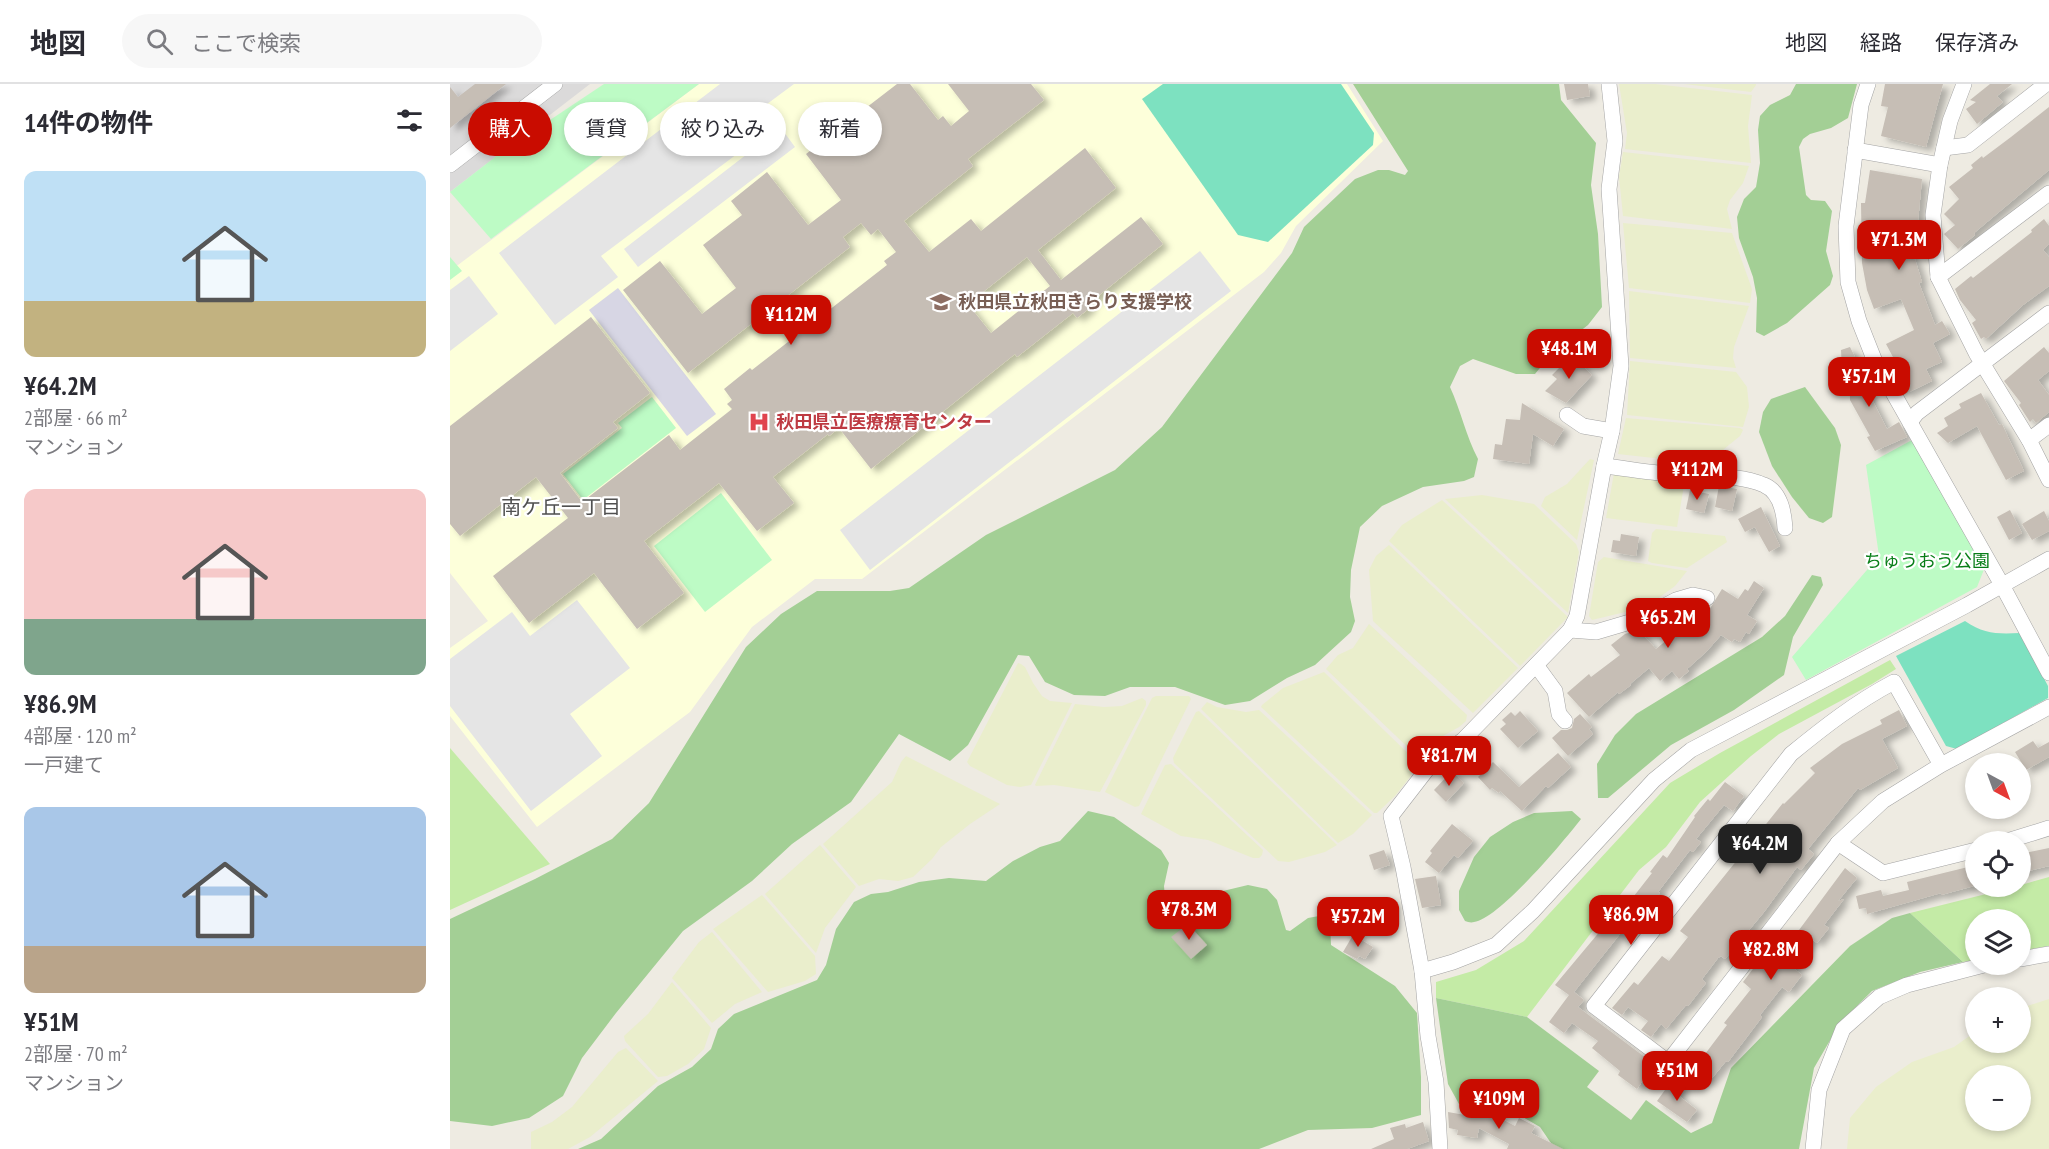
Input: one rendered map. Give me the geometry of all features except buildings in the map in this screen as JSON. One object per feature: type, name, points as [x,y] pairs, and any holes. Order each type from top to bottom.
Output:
[{"type":"street","points":[[450,165],[555,84]]},
{"type":"street","points":[[1440,1149],[1436,1082],[1428,1036],[1422,971],[1391,816],[1432,763],[1463,740],[1570,630],[1577,616],[1612,431],[1621,366],[1609,189],[1615,141],[1609,84]]},
{"type":"street","points":[[1868,84],[1861,105],[1846,226],[1848,282],[1858,321],[1874,359],[2049,673]]},
{"type":"street","points":[[1964,84],[1950,120],[1940,165],[1934,215],[1938,277],[1983,364],[2029,440],[2049,480]]},
{"type":"street","points":[[1944,148],[1968,145],[2046,84]]},
{"type":"street","points":[[1856,150],[1940,165]]},
{"type":"street","points":[[1938,277],[2049,193]]},
{"type":"street","points":[[1910,422],[1917,413],[2049,313]]},
{"type":"street","points":[[1567,415],[1583,426],[1612,431]]},
{"type":"street","points":[[2029,440],[2049,424]]},
{"type":"street","points":[[1604,466],[1680,475],[1730,477],[1766,485],[1777,497],[1784,511],[1785,528]]},
{"type":"street","points":[[1422,971],[1496,945],[1533,911],[1654,780],[1691,750],[2049,559]]},
{"type":"street","points":[[1570,630],[1596,632],[1640,619],[1676,600],[1693,595],[1707,598]]},
{"type":"street","points":[[1536,665],[1555,691],[1559,714],[1565,721]]},
{"type":"street","points":[[1941,765],[1894,682],[1828,723],[1791,754],[1594,1006],[1668,1062],[1838,843],[1882,801],[1941,765],[2049,706]]},
{"type":"street","points":[[2031,834],[2049,828]]},
{"type":"street","points":[[1838,843],[1883,873],[1965,852]]},
{"type":"street","points":[[2031,957],[2049,954]]},
{"type":"street","points":[[1813,1149],[1819,1090],[1844,1029],[1879,997],[1907,985],[1965,970]]},
{"type":"shaded area","points":[[450,84],[590,84],[552,113],[552,102],[468,102],[468,156],[497,156],[450,192]]},
{"type":"shaded area","name":"秋田県立医療療育センター","points":[[699,84],[1347,84],[1383,141],[1296,226],[1281,253],[1264,272],[862,579],[815,579],[752,627],[690,712],[537,827],[450,716],[450,648],[488,621],[450,573],[450,271],[603,156],[648,156],[648,122],[660,113],[660,156],[786,156],[786,102],[675,102]]},
{"type":"shaded area","points":[[720,84],[794,84],[770,102],[696,102]]},
{"type":"shaded area","points":[[1619,84],[1655,84],[1752,95],[1748,126],[1751,163],[1625,149],[1627,133]]},
{"type":"shaded area","points":[[1684,84],[1756,84],[1756,85],[1751,92]]},
{"type":"shaded area","points":[[660,130],[660,156],[734,156],[601,256],[618,277],[555,325],[499,253],[626,156],[648,156],[648,139]]},
{"type":"shaded area","points":[[786,135],[795,147],[786,154]]},
{"type":"shaded area","points":[[1623,152],[1749,166],[1743,183],[1730,200],[1727,209],[1732,229],[1623,216],[1619,177]]},
{"type":"shaded area","points":[[745,156],[783,156],[638,267],[624,249]]},
{"type":"shaded area","points":[[1623,223],[1732,233],[1752,289],[1750,303],[1629,288]]},
{"type":"shaded area","points":[[1200,251],[1231,291],[870,570],[840,530]]},
{"type":"shaded area","points":[[469,276],[498,314],[450,351],[450,290]]},
{"type":"shaded area","points":[[618,288],[716,414],[687,436],[589,310]]},
{"type":"shaded area","points":[[1629,291],[1749,306],[1734,347],[1733,358],[1736,368],[1630,358]]},
{"type":"shaded area","points":[[1630,361],[1736,372],[1747,387],[1749,407],[1743,427],[1627,415]]},
{"type":"shaded area","points":[[1626,418],[1743,430],[1740,436],[1724,449],[1717,465],[1618,454]]},
{"type":"shaded area","points":[[1590,459],[1594,460],[1577,540],[1541,506],[1545,497],[1567,484]]},
{"type":"shaded area","points":[[1614,473],[1684,485],[1677,527],[1606,518]]},
{"type":"shaded area","points":[[1482,495],[1534,504],[1576,544],[1579,552],[1568,613],[1445,499]]},
{"type":"shaded area","points":[[1442,500],[1568,617],[1520,666],[1389,541],[1402,525]]},
{"type":"shaded area","points":[[1656,529],[1725,536],[1727,542],[1687,568],[1652,563],[1648,561],[1652,533]]},
{"type":"shaded area","points":[[1389,545],[1518,668],[1473,713],[1373,621],[1369,570],[1376,556]]},
{"type":"shaded area","points":[[1604,557],[1687,571],[1675,586],[1646,607],[1592,620],[1589,616],[1598,562]]},
{"type":"shaded area","points":[[577,600],[630,668],[570,714],[602,756],[531,811],[450,706],[450,659],[512,612],[530,636]]},
{"type":"shaded area","points":[[1369,624],[1467,715],[1466,721],[1459,727],[1429,744],[1418,757],[1326,669],[1338,655],[1353,648]]},
{"type":"shaded area","points":[[1018,663],[1025,667],[1042,696],[1050,701],[1072,703],[1031,785],[1020,787],[1007,785],[970,766],[967,762]]},
{"type":"shaded area","points":[[1324,672],[1417,762],[1410,777],[1377,813],[1374,813],[1261,707],[1283,688]]},
{"type":"shaded area","points":[[1189,696],[1191,699],[1139,806],[1135,807],[1105,792],[1152,698]]},
{"type":"shaded area","points":[[1142,698],[1146,701],[1146,705],[1100,792],[1054,785],[1035,785],[1075,704],[1122,706]]},
{"type":"shaded area","points":[[1207,702],[1217,707],[1246,712],[1259,710],[1372,815],[1353,834],[1338,843],[1201,709]]},
{"type":"shaded area","points":[[1199,711],[1337,845],[1325,852],[1289,862],[1278,861],[1174,763],[1173,758],[1196,712]]},
{"type":"shaded area","points":[[906,756],[1000,804],[941,847],[913,877],[898,881],[879,879],[859,886],[823,844],[892,782]]},
{"type":"shaded area","points":[[1171,764],[1263,850],[1259,858],[1253,858],[1208,840],[1181,836],[1141,814],[1165,765]]},
{"type":"shaded area","points":[[820,845],[856,887],[825,928],[816,953],[765,894]]},
{"type":"shaded area","points":[[762,895],[815,956],[816,974],[805,981],[768,992],[713,929]]},
{"type":"shaded area","points":[[712,932],[762,992],[735,1004],[712,1023],[672,978],[699,942]]},
{"type":"shaded area","points":[[672,982],[711,1028],[704,1049],[688,1064],[667,1076],[658,1077],[625,1041],[624,1036],[648,1014]]},
{"type":"shaded area","points":[[2049,999],[2049,1149],[1847,1149],[1850,1118],[1876,1087],[1912,1062],[1954,1047],[1965,1039],[1965,1053],[2031,1053],[2031,1005]]},
{"type":"shaded area","points":[[626,1048],[658,1081],[590,1137],[568,1149],[531,1149],[531,1132],[552,1122],[572,1107],[618,1052]]},
{"type":"green space","points":[[604,84],[699,84],[675,102],[660,102],[660,113],[648,122],[648,102],[577,102]]},
{"type":"green space","points":[[1163,84],[1341,84],[1374,133],[1373,145],[1268,242],[1238,235],[1142,99]]},
{"type":"green space","points":[[1353,84],[1559,84],[1561,100],[1596,143],[1591,185],[1598,234],[1602,307],[1588,325],[1552,353],[1535,374],[1516,374],[1473,359],[1460,366],[1450,387],[1478,459],[1474,477],[1464,481],[1423,487],[1382,506],[1360,527],[1351,570],[1350,597],[1355,621],[1351,632],[1315,665],[1287,678],[1250,701],[1225,705],[1175,687],[1130,687],[1105,696],[1074,695],[1045,682],[1029,656],[1018,655],[968,745],[950,761],[899,734],[851,802],[792,844],[752,881],[683,931],[582,1058],[563,1096],[529,1118],[492,1126],[450,1121],[450,919],[612,839],[649,803],[746,647],[781,614],[817,591],[890,591],[909,588],[986,535],[1115,470],[1162,427],[1292,253],[1304,227],[1355,179],[1378,170],[1389,170],[1405,175],[1408,171]]},
{"type":"green space","points":[[1796,84],[1857,84],[1848,118],[1831,128],[1810,134],[1803,139],[1799,147],[1806,195],[1811,200],[1825,201],[1832,211],[1826,251],[1833,276],[1830,285],[1787,323],[1764,336],[1756,332],[1757,298],[1753,277],[1739,238],[1737,217],[1744,199],[1756,187],[1760,163],[1758,130],[1760,116],[1770,105],[1790,95]]},
{"type":"green space","points":[[564,111],[564,156],[602,156],[491,239],[450,192],[496,156],[552,156],[552,119]]},
{"type":"green space","points":[[450,257],[462,271],[450,280]]},
{"type":"green space","points":[[1805,387],[1835,428],[1841,445],[1832,517],[1823,523],[1809,518],[1792,497],[1772,466],[1759,432],[1763,412],[1771,399]]},
{"type":"green space","points":[[652,397],[676,428],[583,500],[563,474],[622,428],[618,423]]},
{"type":"green space","name":"ちゅうおう公園","points":[[1912,440],[1985,567],[1977,587],[1806,680],[1792,657],[1879,556],[1866,465]]},
{"type":"green space","points":[[721,493],[772,560],[705,612],[654,546]]},
{"type":"green space","points":[[1812,575],[1821,577],[1823,585],[1793,637],[1784,675],[1734,710],[1671,745],[1608,798],[1598,798],[1597,764],[1615,735],[1636,714],[1762,637],[1785,616]]},
{"type":"green space","points":[[1965,621],[1991,632],[2020,633],[2048,686],[2048,698],[1957,749],[1946,746],[1896,656]]},
{"type":"green space","points":[[1890,660],[1896,669],[1779,734],[1700,802],[1666,847],[1639,870],[1527,1017],[1436,998],[1436,982],[1476,970],[1524,941],[1670,783]]},
{"type":"green space","points":[[450,748],[550,864],[450,910]]},
{"type":"green space","points":[[1088,811],[1114,817],[1161,850],[1169,863],[1164,886],[1165,898],[1181,901],[1248,885],[1267,889],[1277,900],[1286,930],[1290,931],[1308,918],[1319,916],[1330,923],[1331,945],[1395,986],[1417,1013],[1421,1115],[1372,1128],[1308,1130],[1259,1149],[578,1149],[601,1139],[658,1086],[692,1067],[711,1049],[718,1029],[734,1014],[817,980],[826,965],[836,929],[854,902],[871,894],[888,892],[919,882],[949,878],[986,881],[1013,861],[1040,847],[1060,841]]},
{"type":"green space","points":[[1572,811],[1581,819],[1530,878],[1499,908],[1485,918],[1473,922],[1465,921],[1459,910],[1459,891],[1474,857],[1490,837],[1513,822],[1534,813]]},
{"type":"green space","points":[[2049,877],[2049,946],[2031,949],[2031,909],[1965,909],[1965,962],[1963,962],[1910,913],[1974,897],[2031,897],[2031,882]]},
{"type":"green space","points":[[1910,913],[1963,962],[1920,972],[1872,991],[1840,1023],[1814,1068],[1799,1149],[1555,1149],[1540,1127],[1497,1102],[1459,1104],[1448,1084],[1436,998],[1527,1017],[1599,1071],[1587,1087],[1631,1120],[1646,1100],[1691,1133],[1712,1123],[1731,1068],[1850,946],[1892,918]]},
{"type":"place","name":"秋田県立秋田きらり支援学校","points":[[941,302]]},
{"type":"place","name":"秋田県立医療療育センター","points":[[759,422]]},
{"type":"district","name":"南ケ丘一丁目","points":[[561,507]]}]
